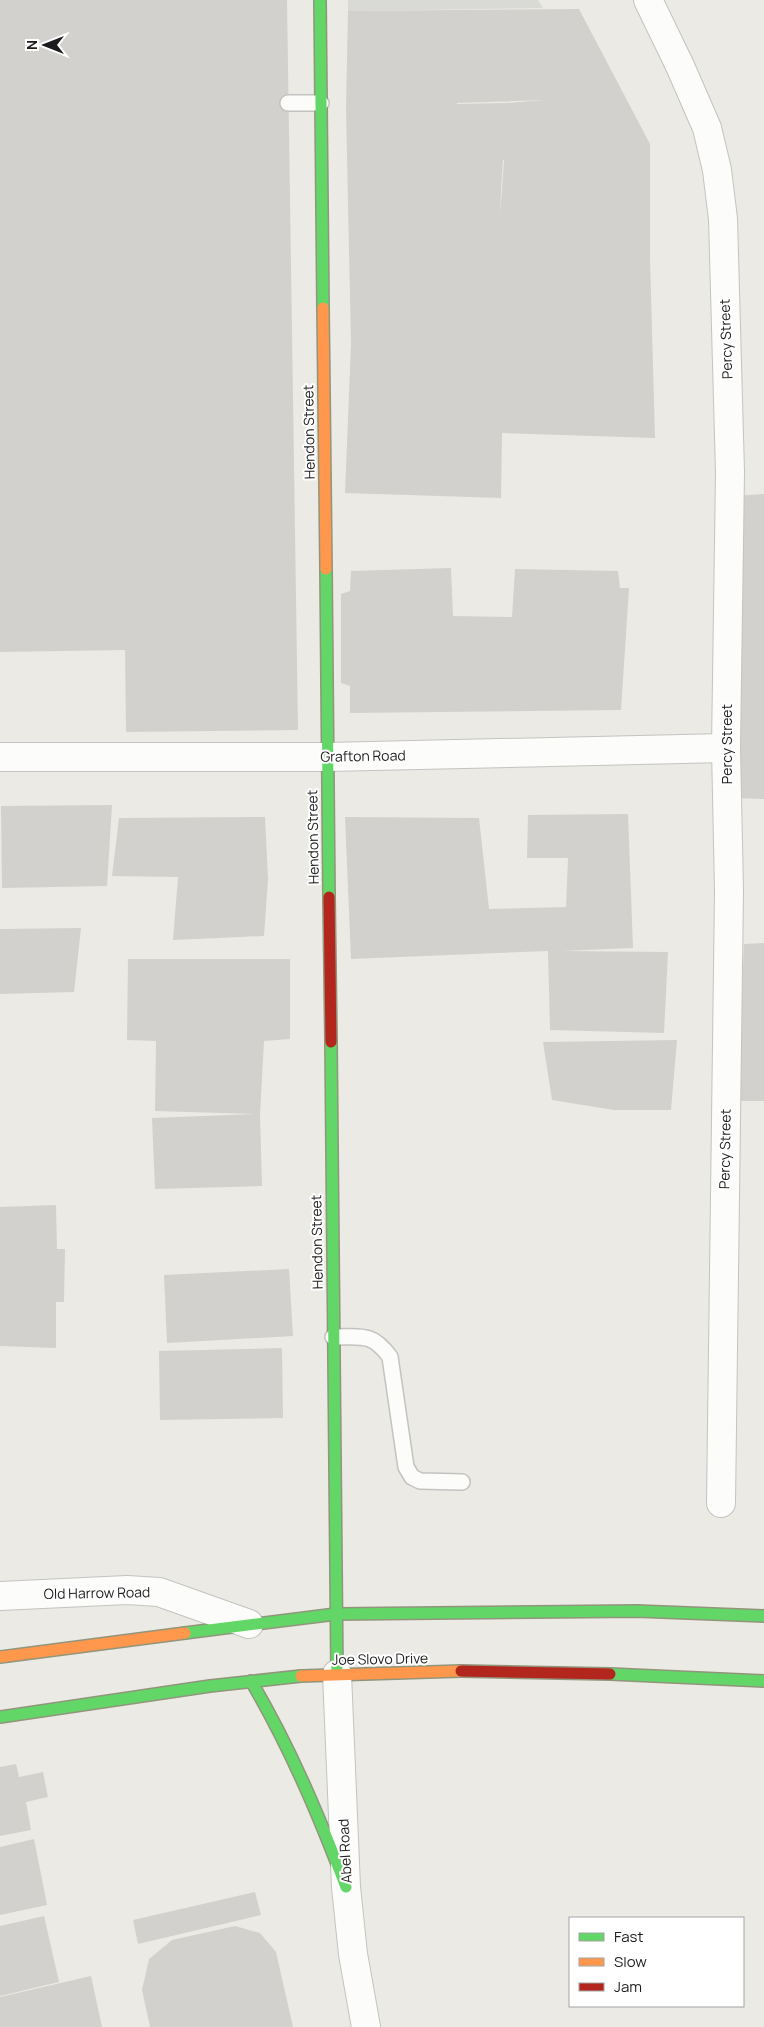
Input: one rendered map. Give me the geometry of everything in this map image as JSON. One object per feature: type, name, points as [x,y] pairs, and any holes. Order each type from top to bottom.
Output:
[{"type":"main road","name":"Hendon Street","points":[[320,0],[336,1674]]},
{"type":"main road","points":[[0,1657],[336,1614],[637,1611],[764,1616]]},
{"type":"main road","name":"Joe Slovo Drive","points":[[0,1716],[251,1681],[336,1674],[557,1672],[764,1681]]},
{"type":"main road","points":[[251,1681],[275,1720],[295,1760],[346,1887]]},
{"type":"street","name":"Percy Street","points":[[648,0],[707,128],[717,170],[723,219],[730,472],[726,748],[729,891],[721,1503]]},
{"type":"street","name":"Grafton Road","points":[[0,757],[327,757],[726,748]]},
{"type":"street","name":"Old Harrow Road","points":[[0,1596],[118,1590],[159,1592],[249,1624]]},
{"type":"street","name":"Abel Road","points":[[336,1674],[346,1887],[353,1954],[366,2027]]},
{"type":"lane","points":[[288,103],[321,103]]},
{"type":"lane","points":[[333,1337],[367,1337],[380,1343],[390,1357],[406,1467],[412,1477],[420,1481],[462,1482]]},
{"type":"shaded area","points":[[348,0],[538,0],[543,8],[348,11]]},
{"type":"building","points":[[0,0],[287,0],[298,730],[126,732],[125,650],[0,652]]},
{"type":"building","points":[[579,9],[650,144],[650,259],[655,438],[502,433],[501,498],[345,493],[351,344],[346,108],[348,11]],"holes":[[[544,100],[507,103],[457,104],[457,103]],[[504,160],[500,217],[501,190]]]},
{"type":"building","points":[[764,494],[764,799],[730,798],[735,496]]},
{"type":"building","points":[[451,568],[453,616],[512,617],[515,569],[618,571],[620,588],[629,588],[621,710],[350,713],[350,686],[341,683],[341,594],[350,591],[351,571]]},
{"type":"building","points":[[112,805],[107,886],[2,888],[1,806]]},
{"type":"building","points":[[628,814],[633,948],[562,951],[668,952],[664,1033],[550,1030],[548,951],[351,959],[345,817],[479,818],[489,909],[566,907],[568,858],[527,858],[528,815]]},
{"type":"building","points":[[265,817],[268,879],[264,936],[173,940],[178,877],[112,876],[119,818]]},
{"type":"building","points":[[81,928],[74,992],[0,994],[0,929]]},
{"type":"building","points":[[764,943],[764,1101],[738,1101],[744,944]]},
{"type":"building","points":[[128,959],[290,959],[290,1039],[264,1041],[260,1115],[262,1186],[155,1189],[152,1118],[255,1114],[155,1111],[156,1041],[127,1040]]},
{"type":"building","points":[[677,1040],[671,1110],[614,1110],[552,1100],[543,1042]]},
{"type":"building","points":[[56,1205],[57,1249],[65,1249],[64,1302],[56,1302],[56,1348],[0,1346],[0,1207]]},
{"type":"building","points":[[289,1269],[293,1336],[167,1343],[164,1275]]},
{"type":"building","points":[[282,1348],[283,1418],[160,1420],[159,1351]]},
{"type":"building","points":[[16,1764],[19,1777],[43,1772],[48,1797],[26,1802],[31,1830],[0,1836],[0,1767]]},
{"type":"building","points":[[34,1839],[47,1905],[0,1915],[0,1847]]},
{"type":"building","points":[[255,1892],[261,1915],[138,1944],[133,1920]]},
{"type":"building","points":[[44,1916],[59,1982],[0,1996],[0,1926]]},
{"type":"building","points":[[235,1926],[260,1933],[276,1952],[293,2027],[150,2027],[142,1990],[149,1959],[172,1940]]},
{"type":"building","points":[[91,1976],[102,2027],[0,2027],[0,1997]]},
{"type":"traffic: fast","points":[[320,0],[323,308]]},
{"type":"traffic: fast","points":[[326,569],[329,897]]},
{"type":"traffic: fast","points":[[331,1042],[337,1674]]},
{"type":"traffic: fast","points":[[185,1633],[336,1614],[637,1611],[764,1616]]},
{"type":"traffic: fast","points":[[610,1674],[764,1681]]},
{"type":"traffic: fast","points":[[0,1717],[210,1686],[301,1676]]},
{"type":"traffic: fast","points":[[251,1681],[303,1782],[346,1887]]},
{"type":"traffic: slow","points":[[323,308],[326,569]]},
{"type":"traffic: slow","points":[[0,1657],[185,1633]]},
{"type":"traffic: slow","points":[[301,1676],[461,1671]]},
{"type":"traffic: jam","points":[[329,897],[331,1042]]},
{"type":"traffic: jam","points":[[461,1671],[610,1674]]}]
